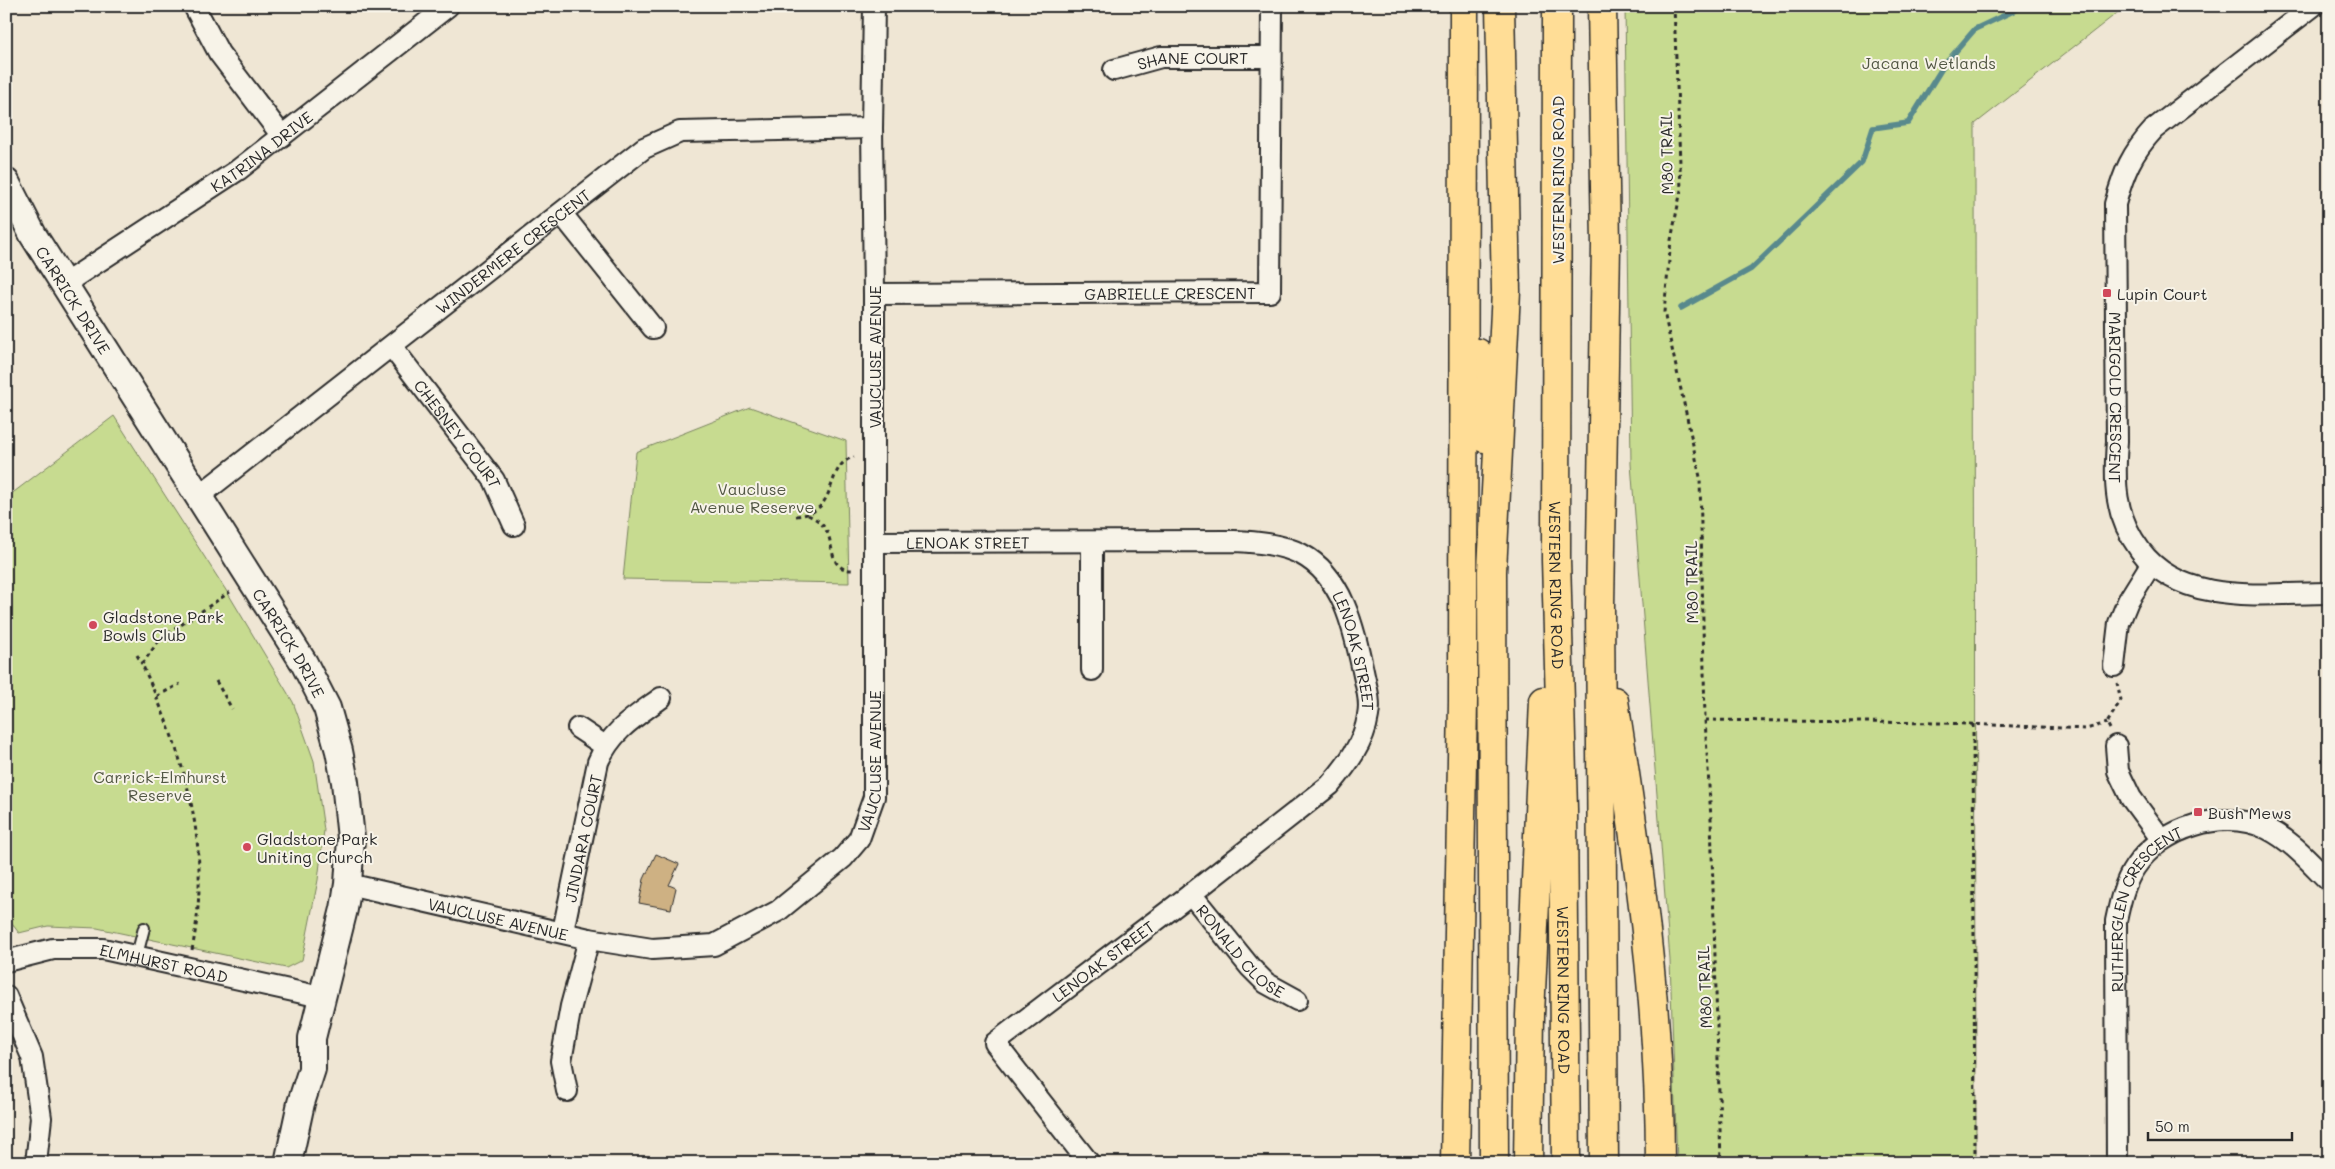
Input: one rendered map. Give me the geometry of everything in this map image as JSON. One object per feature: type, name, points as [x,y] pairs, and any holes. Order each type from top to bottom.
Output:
[{"type":"highway","points":[[1465,6],[1477,337],[1492,571]]},
{"type":"highway","points":[[1455,1163],[1463,701],[1465,6]]},
{"type":"highway","points":[[1494,1163],[1492,571],[1506,291],[1500,6]]},
{"type":"highway","name":"WESTERN RING ROAD","points":[[1557,6],[1556,560],[1563,809],[1566,1163]]},
{"type":"highway","points":[[1602,6],[1606,245],[1600,606],[1604,1163]]},
{"type":"highway","points":[[1528,1163],[1530,1015],[1544,682],[1556,560]]},
{"type":"highway","points":[[1600,606],[1635,838],[1654,988],[1660,1163]]},
{"type":"street","points":[[194,6],[219,53],[282,136]]},
{"type":"street","name":"KATRINA DRIVE","points":[[64,284],[238,170],[448,6]]},
{"type":"street","points":[[872,128],[874,6]]},
{"type":"street","name":"GABRIELLE CRESCENT","points":[[874,294],[1270,292],[1272,6]]},
{"type":"street","name":"MARIGOLD CRESCENT","points":[[2313,6],[2154,129],[2139,145],[2124,171],[2115,204],[2117,441],[2114,474],[2120,513],[2128,534],[2151,564],[2176,581],[2198,589],[2225,593],[2329,593]]},
{"type":"street","name":"SHANE COURT","points":[[1114,70],[1161,57],[1271,57]]},
{"type":"street","name":"WINDERMERE CRESCENT","points":[[199,496],[392,347],[644,148],[680,132],[872,128]]},
{"type":"street","name":"VAUCLUSE AVENUE","points":[[348,884],[563,931],[589,939],[652,949],[714,945],[778,910],[837,863],[859,839],[874,797],[874,294],[872,128]]},
{"type":"street","name":"CARRICK DRIVE","points":[[8,193],[304,663],[327,708],[345,782],[351,838],[348,884],[312,1038],[312,1069],[301,1103],[288,1163]]},
{"type":"street","points":[[562,214],[653,328]]},
{"type":"street","name":"CHESNEY COURT","points":[[392,347],[494,480],[514,525]]},
{"type":"street","name":"LENOAK STREET","points":[[874,542],[1092,543],[1234,541],[1270,544],[1302,554],[1325,574],[1346,608],[1355,636],[1368,698],[1368,716],[1358,746],[1345,768],[1330,785],[1191,894],[995,1043],[1089,1163]]},
{"type":"street","points":[[1092,543],[1092,670]]},
{"type":"street","points":[[2114,666],[2119,623],[2128,602],[2151,564]]},
{"type":"street","name":"JINDARA COURT","points":[[563,931],[598,762],[605,746],[621,726],[660,698]]},
{"type":"street","points":[[578,728],[605,746]]},
{"type":"street","points":[[2116,746],[2118,771],[2131,798],[2162,840]]},
{"type":"street","name":"RUTHERGLEN CRESCENT","points":[[2117,1163],[2116,921],[2122,892],[2135,866],[2162,840],[2185,828],[2219,820],[2242,821],[2266,828],[2288,841],[2329,881]]},
{"type":"street","name":"RONALD CLOSE","points":[[1191,894],[1250,967],[1266,983],[1297,1000]]},
{"type":"street","points":[[567,1091],[561,1061],[571,1006],[589,939]]},
{"type":"street","name":"ELMHURST ROAD","points":[[6,961],[53,949],[78,948],[137,955],[322,997]]},
{"type":"street","points":[[6,996],[32,1057],[41,1118],[36,1163]]},
{"type":"lane","points":[[137,955],[144,928]]},
{"type":"path","name":"M80 TRAIL","points":[[1674,6],[1681,190],[1671,240],[1664,312],[1700,477],[1705,720],[1712,819],[1721,1163]]},
{"type":"path","points":[[796,516],[808,515],[830,493],[840,465],[854,457]]},
{"type":"path","points":[[808,515],[824,527],[836,563],[842,568],[854,570]]},
{"type":"path","points":[[142,664],[160,639],[230,592]]},
{"type":"path","points":[[137,655],[157,696],[179,753],[192,803],[198,878],[196,922],[192,950]]},
{"type":"path","points":[[1705,720],[1973,724],[2086,728],[2107,723],[2121,700],[2114,666]]},
{"type":"path","points":[[216,681],[232,710]]},
{"type":"path","points":[[157,696],[180,684]]},
{"type":"path","points":[[2107,723],[2116,746]]},
{"type":"path","points":[[1973,724],[1975,1163]]},
{"type":"green space","name":"Jacana Wetlands","points":[[1625,6],[2126,6],[1975,124],[1976,1163],[1677,1163],[1670,960],[1631,464]]},
{"type":"green space","name":"Vaucluse Avenue Reserve","points":[[750,407],[846,441],[849,583],[623,579],[636,452]]},
{"type":"green space","name":"Carrick-Elmhurst Reserve","points":[[114,416],[229,595],[293,702],[314,761],[324,830],[318,880],[302,960],[286,968],[97,928],[48,926],[19,933],[6,916],[6,498]]},
{"type":"building","points":[[656,854],[679,864],[669,885],[676,888],[671,909],[639,903],[644,879]]},
{"type":"waterway","points":[[1681,308],[1751,269],[1862,162],[1873,128],[1908,123],[1944,65],[1975,29],[2024,6]]},
{"type":"place","name":"Lupin Court","points":[[2107,293]]},
{"type":"place","name":"Gladstone Park Bowls Club","points":[[93,625]]},
{"type":"place","name":"Bush Mews","points":[[2198,812]]},
{"type":"place","name":"Gladstone Park Uniting Church","points":[[247,847]]}]
